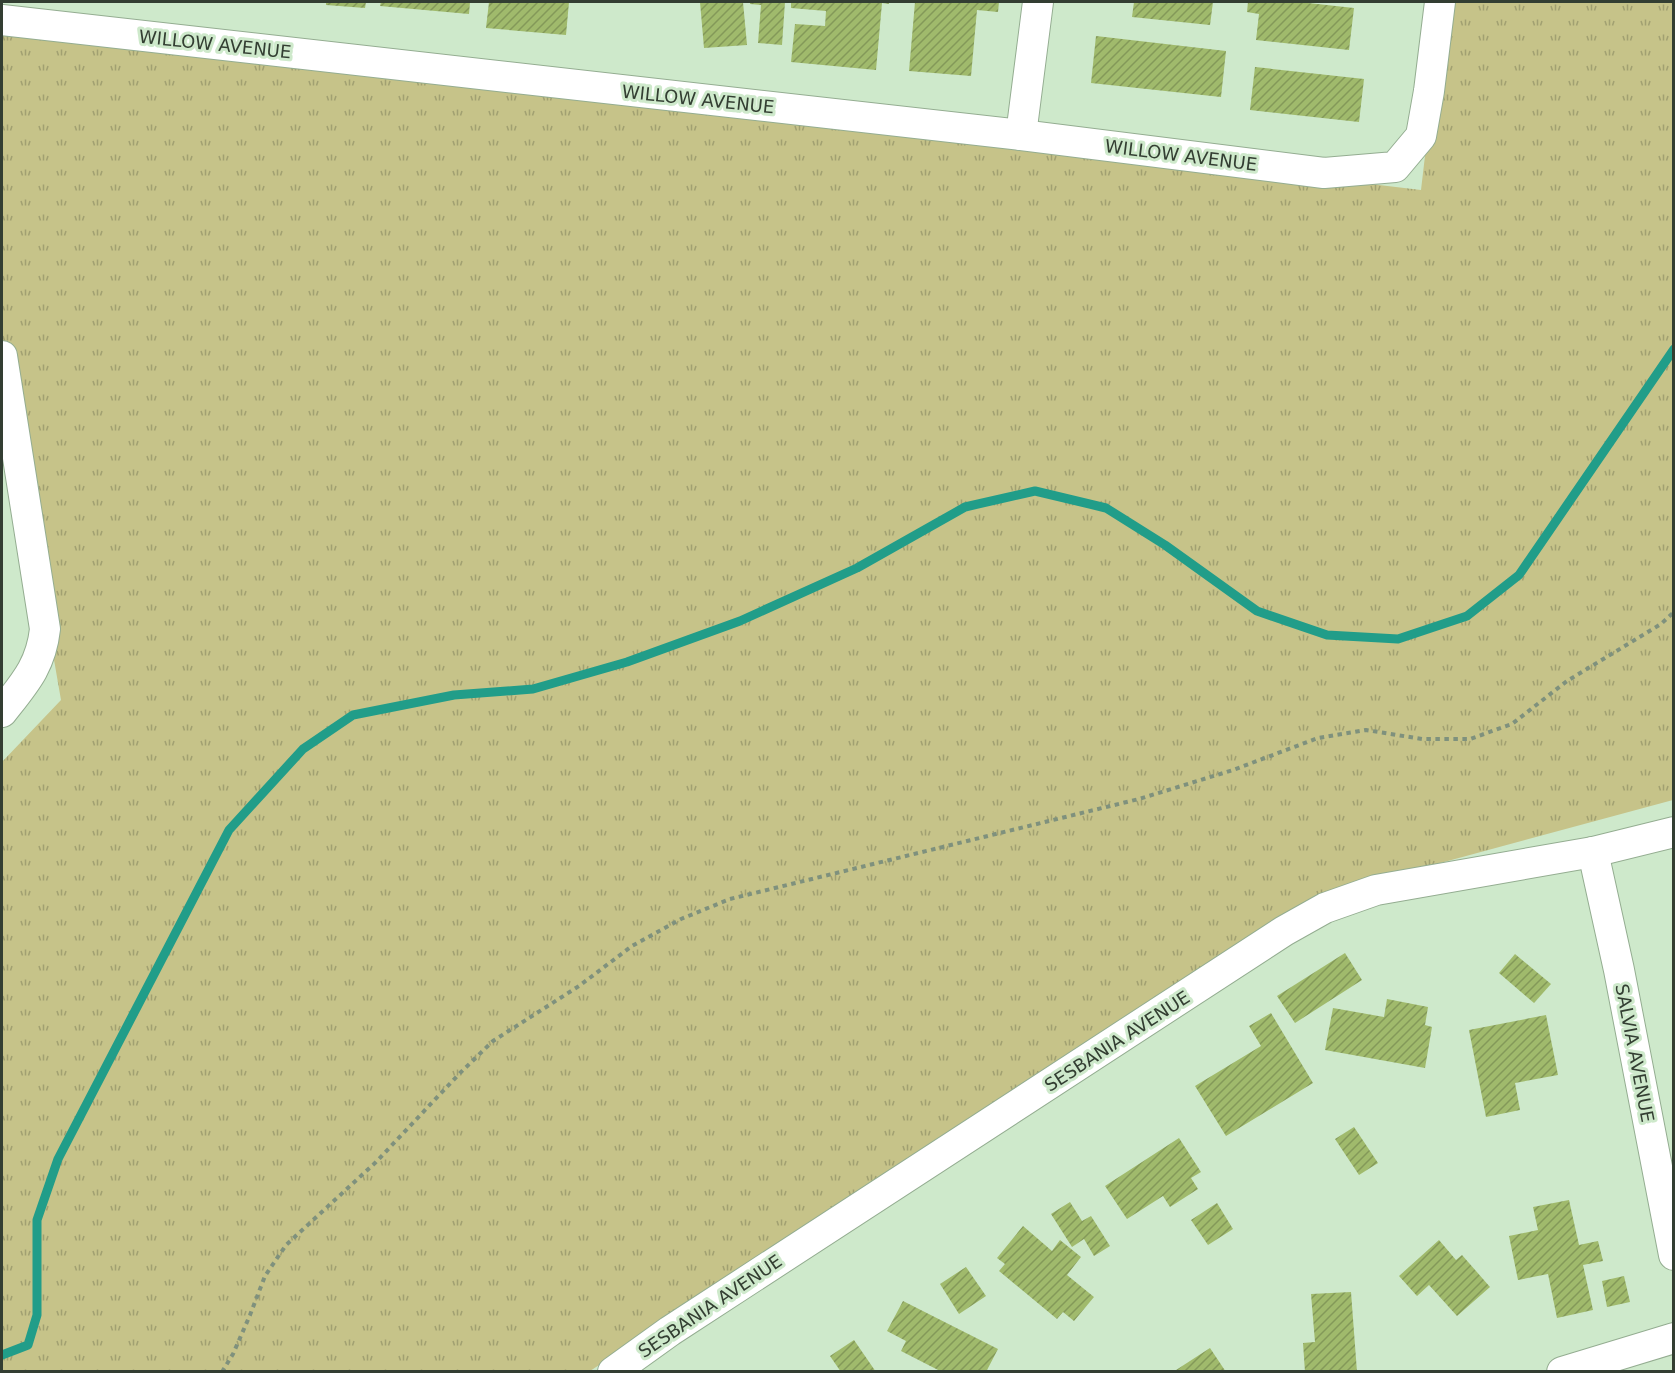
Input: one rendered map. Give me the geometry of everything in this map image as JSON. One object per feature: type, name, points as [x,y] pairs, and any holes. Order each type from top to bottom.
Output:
[{"type":"street","points":[[1021,135],[1038,2]]},
{"type":"street","name":"WILLOW AVENUE","points":[[2,20],[1021,135],[1324,173],[1395,167],[1421,136],[1440,2]]},
{"type":"street","points":[[2,356],[45,629],[42,649],[36,664],[26,682],[2,712]]},
{"type":"street","name":"SESBANIA AVENUE","points":[[613,1371],[670,1331],[1284,931],[1325,908],[1377,890],[1593,852],[1674,832]]},
{"type":"street","name":"SALVIA AVENUE","points":[[1593,852],[1619,970],[1674,1255]]},
{"type":"street","points":[[1562,1371],[1674,1338]]},
{"type":"path","points":[[222,1371],[233,1354],[265,1276],[286,1245],[376,1162],[459,1072],[493,1041],[579,986],[632,946],[681,919],[730,899],[1139,799],[1233,770],[1318,738],[1366,730],[1422,739],[1470,739],[1512,724],[1567,681],[1661,624],[1674,612]]},
{"type":"green space","points":[[1443,2],[1673,2],[1673,800],[1315,897],[590,1371],[2,1371],[2,762],[61,700],[2,360],[2,22],[1421,190]]},
{"type":"building","points":[[326,2],[366,2],[365,8],[326,5]]},
{"type":"building","points":[[381,2],[470,2],[469,14],[380,6]]},
{"type":"building","points":[[489,2],[569,2],[566,35],[486,28]]},
{"type":"building","points":[[700,2],[743,2],[747,45],[704,48]]},
{"type":"building","points":[[750,2],[785,2],[782,45],[758,43],[761,5],[750,4]]},
{"type":"building","points":[[791,2],[889,2],[889,4],[882,3],[876,70],[791,62],[795,24],[825,26],[826,11],[791,8]]},
{"type":"building","points":[[915,2],[999,2],[998,12],[977,10],[971,76],[909,71]]},
{"type":"building","points":[[1134,2],[1213,2],[1210,25],[1132,17]]},
{"type":"building","points":[[1248,2],[1299,2],[1354,8],[1349,50],[1256,40],[1259,14],[1247,12]]},
{"type":"building","points":[[1096,36],[1226,51],[1221,97],[1091,83]]},
{"type":"building","points":[[1255,67],[1364,79],[1359,122],[1250,110]]},
{"type":"building","points":[[1345,953],[1362,980],[1295,1023],[1277,996]]},
{"type":"building","points":[[1515,954],[1551,984],[1534,1003],[1499,973]]},
{"type":"building","points":[[1387,999],[1428,1007],[1425,1025],[1432,1027],[1425,1068],[1325,1050],[1333,1008],[1384,1017]]},
{"type":"building","points":[[1271,1013],[1313,1083],[1226,1136],[1195,1086],[1261,1046],[1249,1026]]},
{"type":"building","points":[[1546,1015],[1558,1075],[1515,1083],[1520,1110],[1486,1117],[1469,1030]]},
{"type":"building","points":[[1354,1127],[1378,1163],[1359,1175],[1335,1139]]},
{"type":"building","points":[[1179,1138],[1201,1172],[1191,1178],[1198,1189],[1170,1207],[1163,1196],[1127,1219],[1105,1186]]},
{"type":"building","points":[[1569,1200],[1579,1245],[1598,1241],[1603,1261],[1583,1265],[1593,1310],[1557,1318],[1548,1274],[1518,1280],[1509,1236],[1538,1230],[1533,1207]]},
{"type":"building","points":[[1070,1202],[1082,1221],[1091,1216],[1110,1246],[1094,1256],[1084,1239],[1072,1247],[1051,1214]]},
{"type":"building","points":[[1217,1203],[1233,1229],[1208,1245],[1191,1220]]},
{"type":"building","points":[[1023,1226],[1052,1251],[1060,1240],[1081,1257],[1067,1275],[1094,1297],[1074,1321],[1063,1312],[1057,1319],[999,1271],[1005,1264],[997,1258]]},
{"type":"building","points":[[1439,1240],[1456,1260],[1462,1255],[1490,1287],[1457,1316],[1429,1285],[1417,1296],[1399,1276]]},
{"type":"building","points":[[966,1267],[986,1296],[959,1314],[940,1284]]},
{"type":"building","points":[[1624,1276],[1630,1302],[1607,1307],[1602,1281]]},
{"type":"building","points":[[1351,1292],[1357,1372],[1305,1372],[1303,1343],[1315,1342],[1311,1294]]},
{"type":"building","points":[[903,1301],[998,1349],[986,1372],[942,1372],[901,1351],[906,1341],[887,1331]]},
{"type":"building","points":[[854,1340],[876,1372],[841,1372],[830,1356]]},
{"type":"building","points":[[1210,1348],[1226,1372],[1173,1372]]},
{"type":"waterway","points":[[2,1355],[28,1345],[37,1315],[37,1220],[58,1159],[229,830],[303,749],[353,715],[454,695],[533,689],[627,662],[740,621],[857,568],[965,507],[1035,491],[1106,508],[1165,545],[1257,611],[1327,635],[1398,639],[1467,616],[1519,575],[1674,349]]}]
